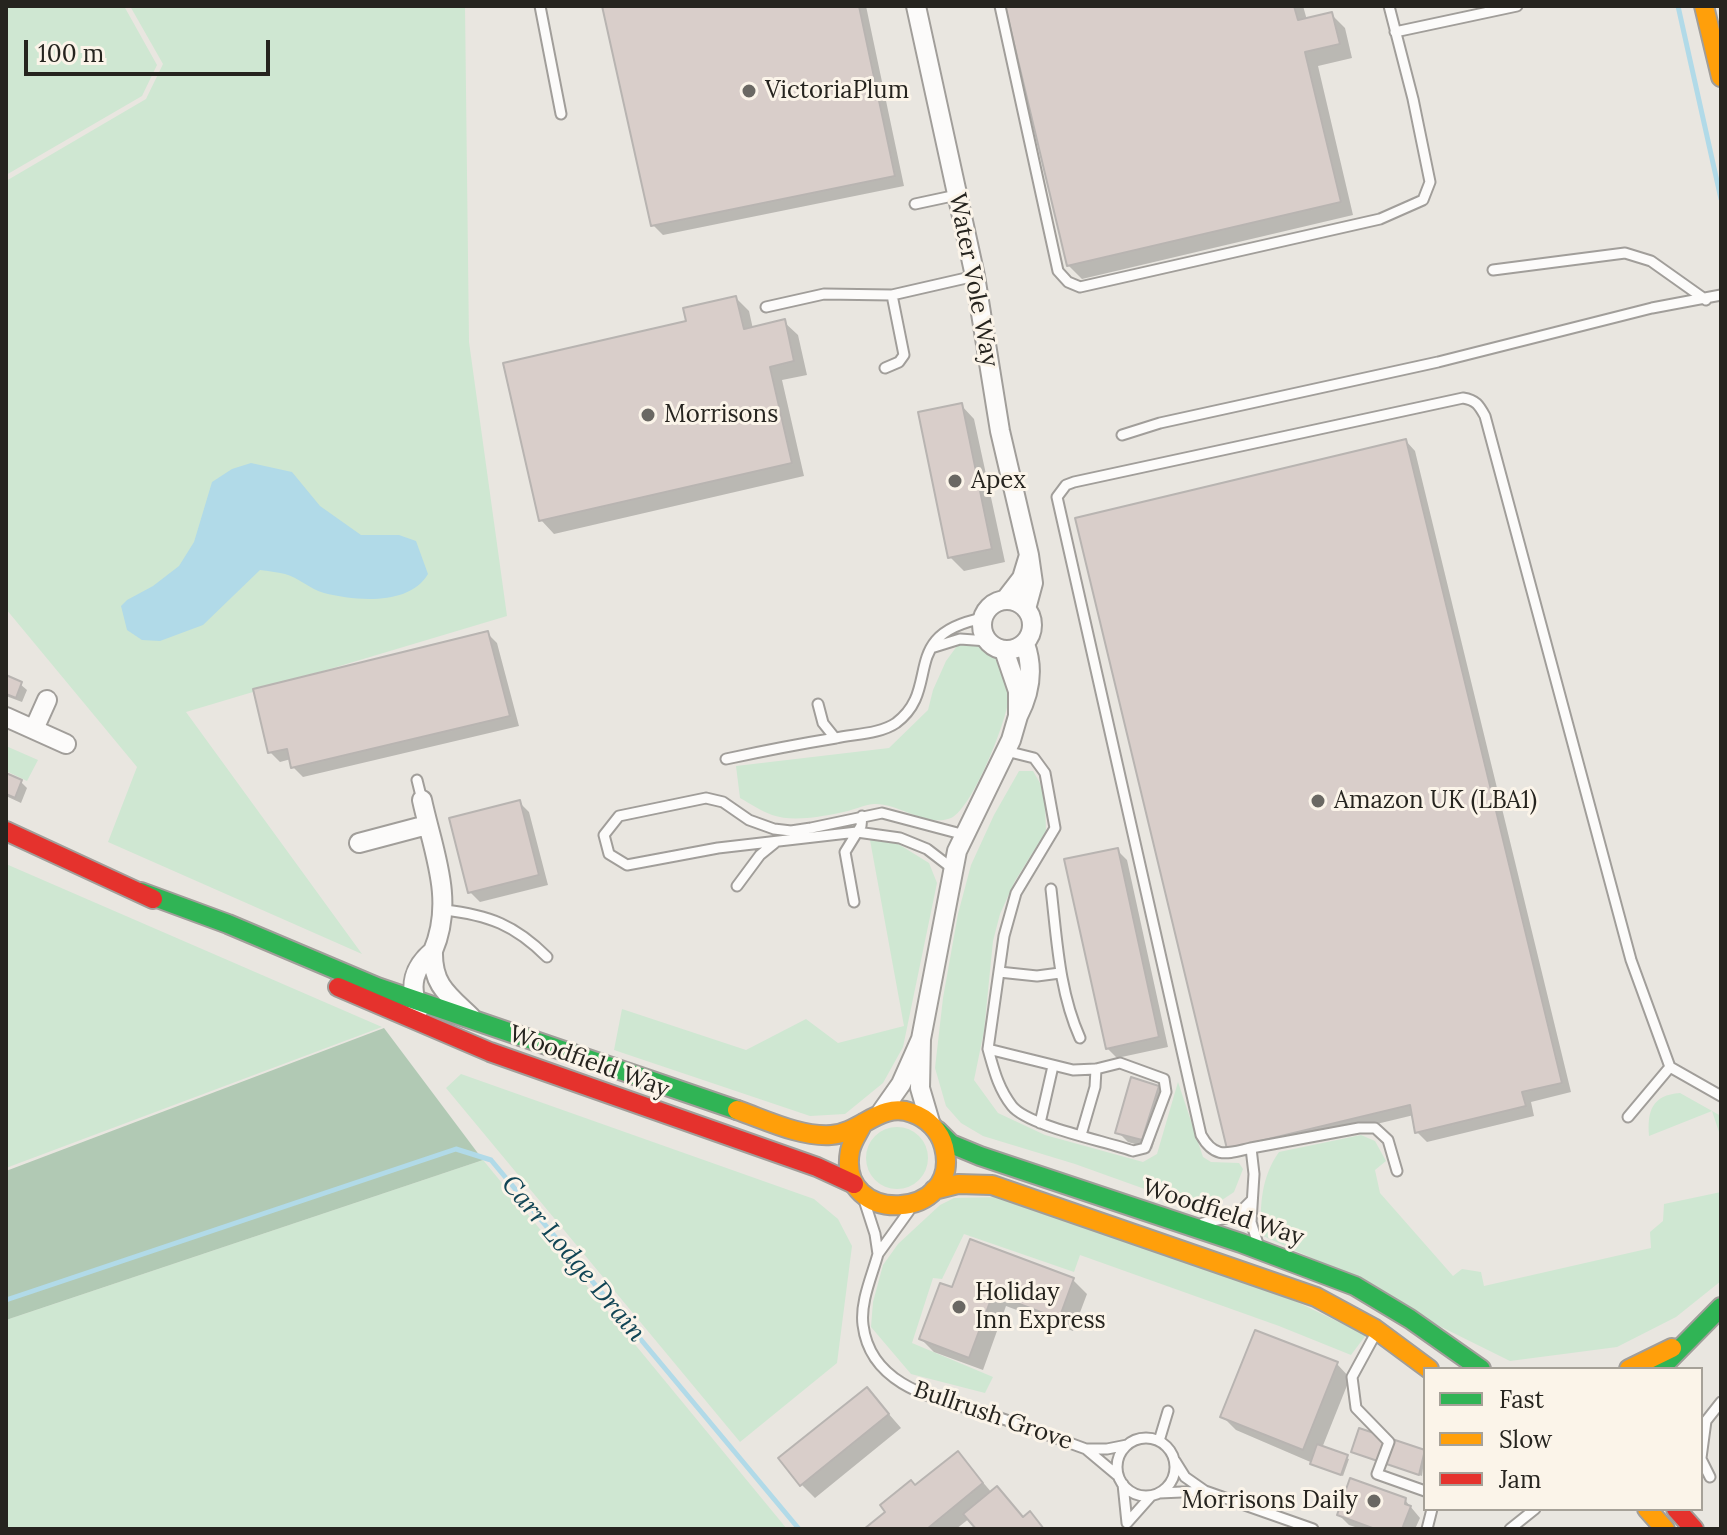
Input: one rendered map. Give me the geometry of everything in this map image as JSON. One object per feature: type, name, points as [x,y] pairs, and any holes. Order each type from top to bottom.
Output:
[{"type":"street","name":"Water Vole Way","points":[[916,6],[975,276],[1000,431],[1029,555],[1033,583],[1026,609]]},
{"type":"street","points":[[1704,6],[1721,77]]},
{"type":"street","points":[[1005,600],[1022,578],[1029,555]]},
{"type":"street","points":[[921,1039],[901,1084],[882,1111],[863,1123],[852,1138],[847,1158],[848,1170],[857,1188],[867,1198],[889,1207],[908,1206],[934,1190],[944,1170],[945,1150],[920,1088],[921,1039],[953,869],[965,835],[1006,751],[1030,687],[1025,644],[1032,624],[1026,609],[1014,601],[1005,600],[992,605],[982,626],[996,646],[1018,691],[1018,716]]},
{"type":"street","points":[[996,646],[1025,644]]},
{"type":"street","points":[[34,729],[47,700]]},
{"type":"street","points":[[6,717],[66,744]]},
{"type":"street","points":[[359,843],[442,803]]},
{"type":"street","name":"Woodfield Way","points":[[424,811],[443,890],[444,910],[440,935],[433,951],[415,972],[412,986],[414,999],[427,1020],[443,1033]]},
{"type":"street","name":"Woodfield Way","points":[[6,831],[443,1033],[636,1105],[817,1167],[857,1188]]},
{"type":"street","name":"Woodfield Way","points":[[141,892],[228,924],[377,987],[805,1133],[828,1136],[863,1123]]},
{"type":"street","name":"Woodfield Way","points":[[433,951],[435,978],[472,1018]]},
{"type":"street","points":[[882,1111],[900,1109],[917,1114],[934,1127]]},
{"type":"street","name":"Woodfield Way","points":[[934,1127],[951,1144],[980,1156],[1267,1252],[1355,1286],[1410,1319],[1478,1367]]},
{"type":"street","name":"Woodfield Way","points":[[934,1190],[958,1184],[992,1185],[1316,1297],[1342,1308],[1426,1367]]},
{"type":"street","points":[[1662,1367],[1721,1307]]},
{"type":"street","points":[[1633,1367],[1685,1342]]},
{"type":"street","points":[[1649,1511],[1665,1529]]},
{"type":"street","points":[[1678,1511],[1694,1529]]},
{"type":"lane","points":[[540,6],[561,114]]},
{"type":"lane","points":[[1000,6],[1058,271],[1068,282],[1080,287],[1380,219],[1423,200],[1430,182],[1389,6]]},
{"type":"lane","points":[[1395,32],[1517,6]]},
{"type":"lane","points":[[915,204],[957,195]]},
{"type":"lane","points":[[1493,270],[1625,253],[1651,261],[1706,300]]},
{"type":"lane","points":[[766,307],[824,294],[892,295],[975,276]]},
{"type":"lane","points":[[885,368],[899,362],[904,355],[892,295]]},
{"type":"lane","points":[[1122,435],[1160,423],[1438,362],[1652,308],[1721,295]]},
{"type":"lane","points":[[1397,1171],[1388,1140],[1375,1128],[1359,1128],[1224,1154],[1207,1146],[1201,1135],[1057,497],[1066,485],[1463,398],[1479,404],[1485,416],[1631,960],[1670,1067],[1721,1096]]},
{"type":"lane","points":[[726,759],[867,733],[894,724],[915,698],[924,660],[937,638],[954,627],[984,618]]},
{"type":"lane","points":[[931,648],[960,639],[996,646]]},
{"type":"lane","points":[[818,704],[823,723],[835,738]]},
{"type":"lane","points":[[988,1049],[1073,1070],[1120,1063],[1164,1079],[1166,1092],[1145,1148],[1133,1151],[1029,1119],[1013,1108],[997,1082],[988,1049],[1004,936],[1016,893],[1055,828],[1045,773],[1034,758],[1006,751]]},
{"type":"lane","points":[[417,780],[424,811]]},
{"type":"lane","points":[[953,869],[927,849],[900,838],[857,832],[718,848],[627,865],[609,854],[604,835],[619,816],[706,798],[723,802],[749,820],[774,829],[791,831],[882,813],[965,835]]},
{"type":"lane","points":[[854,902],[845,852],[861,826],[862,816]]},
{"type":"lane","points":[[737,886],[760,855],[776,842]]},
{"type":"lane","points":[[1051,889],[1060,973],[1068,1012],[1080,1038]]},
{"type":"lane","points":[[444,910],[490,918],[511,927],[547,957]]},
{"type":"lane","points":[[999,972],[1037,976],[1060,973]]},
{"type":"lane","points":[[1040,1123],[1053,1066]]},
{"type":"lane","points":[[1628,1117],[1670,1067]]},
{"type":"lane","points":[[1081,1135],[1095,1087],[1096,1069]]},
{"type":"lane","points":[[1251,1148],[1254,1174],[1251,1222],[1256,1241],[1267,1252]]},
{"type":"lane","name":"Bullrush Grove","points":[[857,1188],[875,1234],[878,1254]]},
{"type":"lane","points":[[1184,1224],[1210,1223],[1236,1216],[1251,1201]]},
{"type":"lane","name":"Bullrush Grove","points":[[916,1202],[878,1254],[864,1304],[862,1324],[879,1364],[910,1389],[1086,1449],[1107,1464],[1121,1481]]},
{"type":"lane","points":[[1377,1331],[1352,1377],[1356,1408],[1389,1442],[1377,1474],[1423,1490]]},
{"type":"lane","points":[[1703,1444],[1706,1421],[1721,1402]]},
{"type":"lane","points":[[1159,1441],[1168,1411]]},
{"type":"lane","points":[[1126,1526],[1119,1458],[1127,1445],[1147,1438],[1167,1446],[1185,1477],[1205,1491],[1313,1529]]},
{"type":"lane","name":"Bullrush Grove","points":[[1086,1449],[1127,1445]]},
{"type":"lane","points":[[1126,1526],[1155,1495],[1170,1485],[1175,1461]]},
{"type":"lane","points":[[1703,1463],[1710,1477]]},
{"type":"lane","points":[[1121,1481],[1140,1496],[1205,1491]]},
{"type":"lane","points":[[1510,1529],[1526,1513]]},
{"type":"lane","points":[[1276,1529],[1281,1518]]},
{"type":"green space","points":[[6,6],[124,6],[157,65],[142,96],[6,175]]},
{"type":"green space","points":[[130,6],[465,6],[469,342],[507,616],[186,712],[362,954],[108,842],[137,767],[6,609],[6,181],[146,99],[163,64]]},
{"type":"green space","points":[[960,642],[984,647],[993,654],[1001,664],[1010,687],[1005,716],[990,758],[970,797],[951,818],[932,820],[874,804],[823,816],[788,818],[768,813],[740,798],[736,766],[889,748],[928,710],[946,661]]},
{"type":"green space","points":[[6,746],[38,760],[27,781],[6,771]]},
{"type":"green space","points":[[1019,771],[1033,771],[1040,783],[1045,803],[1046,831],[1015,881],[1000,914],[993,941],[984,1031],[974,1080],[998,1113],[1045,1135],[1143,1162],[1157,1154],[1178,1082],[1203,1157],[1211,1162],[1239,1163],[1243,1169],[1234,1192],[1213,1206],[1181,1202],[1075,1164],[983,1136],[961,1123],[946,1106],[935,1068],[943,998],[958,914],[971,865]]},
{"type":"green space","points":[[870,840],[895,842],[929,863],[937,883],[903,1047],[883,1083],[845,1114],[810,1116],[614,1050],[622,1009],[746,1050],[806,1019],[838,1043],[904,1026]]},
{"type":"green space","points":[[6,864],[382,1027],[6,1168]]},
{"type":"green space","points":[[384,1028],[483,1160],[6,1320],[6,1171]]},
{"type":"green space","points":[[461,1074],[814,1199],[838,1219],[852,1246],[837,1363],[740,1442],[446,1088]]},
{"type":"green space","points":[[1680,1093],[1721,1116],[1721,1138],[1712,1111],[1649,1136],[1653,1106],[1663,1097]]},
{"type":"green space","points":[[897,1127],[919,1136],[928,1158],[919,1180],[897,1189],[875,1180],[866,1158],[875,1136]]},
{"type":"green space","points":[[1361,1135],[1375,1141],[1386,1161],[1375,1170],[1380,1193],[1453,1276],[1462,1269],[1481,1272],[1484,1286],[1651,1248],[1650,1232],[1663,1221],[1664,1204],[1721,1192],[1721,1281],[1676,1317],[1617,1347],[1510,1361],[1316,1260],[1261,1235],[1263,1192],[1268,1171],[1279,1152]]},
{"type":"green space","points":[[483,1160],[787,1529],[6,1529],[6,1320]]},
{"type":"green space","points":[[1002,1197],[1274,1291],[1366,1335],[1351,1355],[1080,1255],[1074,1272],[964,1234],[942,1279],[933,1278],[912,1343],[993,1377],[985,1393],[911,1374],[871,1327],[873,1302],[883,1265],[898,1244],[940,1205],[954,1198]]},
{"type":"water","points":[[251,463],[292,472],[320,506],[361,535],[399,535],[416,541],[428,574],[408,592],[366,599],[324,593],[290,576],[260,570],[203,625],[160,641],[142,640],[127,630],[121,606],[179,566],[194,542],[212,482],[232,469]]},
{"type":"building","name":"VictoriaPlum","points":[[602,6],[859,6],[895,176],[651,226]]},
{"type":"building","points":[[1005,6],[1294,6],[1298,20],[1332,12],[1340,44],[1305,52],[1341,202],[1067,266]]},
{"type":"building","name":"Morrisons","points":[[736,296],[744,329],[785,319],[794,361],[770,367],[792,463],[539,521],[503,363],[686,321],[683,308]]},
{"type":"building","name":"Apex","points":[[962,403],[992,549],[948,558],[918,412]]},
{"type":"building","name":"Amazon UK (LBA1)","points":[[1406,439],[1562,1083],[1522,1092],[1526,1106],[1415,1133],[1410,1105],[1227,1149],[1075,518]]},
{"type":"building","points":[[488,631],[510,716],[291,768],[287,749],[268,753],[253,689]]},
{"type":"building","points":[[6,675],[22,682],[16,698],[6,694]]},
{"type":"building","points":[[6,773],[22,780],[15,798],[6,794]]},
{"type":"building","points":[[520,800],[539,875],[468,893],[449,818]]},
{"type":"building","points":[[1118,848],[1159,1037],[1106,1049],[1064,859]]},
{"type":"building","points":[[1131,1077],[1159,1086],[1142,1140],[1115,1133]]},
{"type":"building","name":"Holiday Inn Express","points":[[970,1239],[1074,1278],[1059,1319],[993,1294],[969,1358],[919,1339],[940,1283],[952,1287]]},
{"type":"building","points":[[1255,1330],[1338,1362],[1303,1450],[1220,1417]]},
{"type":"building","points":[[867,1387],[889,1414],[800,1486],[778,1458]]},
{"type":"building","points":[[1359,1428],[1423,1449],[1423,1458],[1419,1475],[1351,1452]]},
{"type":"building","points":[[1317,1444],[1348,1455],[1341,1475],[1310,1464]]},
{"type":"building","points":[[958,1451],[983,1483],[927,1529],[864,1529],[885,1512],[880,1505],[911,1480],[915,1485]]},
{"type":"building","name":"Morrisons Daily","points":[[1350,1478],[1406,1498],[1405,1504],[1411,1506],[1402,1529],[1375,1529],[1337,1515]]},
{"type":"building","points":[[997,1486],[1023,1517],[1030,1511],[1044,1529],[976,1529],[963,1514]]},
{"type":"waterway","points":[[1678,6],[1721,199]]},
{"type":"waterway","name":"Carr Lodge Drain","points":[[6,1300],[456,1149],[491,1160],[799,1529]]},
{"type":"traffic: fast","points":[[141,892],[228,924],[377,987],[737,1110]]},
{"type":"traffic: fast","points":[[938,1131],[951,1144],[980,1156],[1241,1243],[1355,1286],[1410,1319],[1478,1367]]},
{"type":"traffic: fast","points":[[1662,1367],[1721,1307]]},
{"type":"traffic: slow","points":[[1704,6],[1721,77]]},
{"type":"traffic: slow","points":[[737,1110],[783,1127],[819,1135],[842,1133],[881,1114],[890,1111],[912,1113],[932,1126],[944,1147],[945,1172],[935,1190],[919,1201],[899,1205],[879,1203],[861,1193],[851,1176],[850,1151],[863,1123]]},
{"type":"traffic: slow","points":[[934,1190],[958,1184],[992,1185],[1316,1297],[1375,1329],[1426,1367]]},
{"type":"traffic: slow","points":[[1633,1367],[1672,1348]]},
{"type":"traffic: slow","points":[[1649,1511],[1665,1529]]},
{"type":"traffic: jam","points":[[6,831],[153,899]]},
{"type":"traffic: jam","points":[[338,987],[490,1052],[817,1167],[854,1184]]},
{"type":"traffic: jam","points":[[1678,1511],[1694,1529]]},
{"type":"place","name":"VictoriaPlum","points":[[749,91]]},
{"type":"place","name":"Morrisons","points":[[648,415]]},
{"type":"place","name":"Apex","points":[[955,481]]},
{"type":"place","name":"Amazon UK (LBA1)","points":[[1318,801]]},
{"type":"place","name":"Holiday Inn Express","points":[[959,1307]]},
{"type":"place","name":"Morrisons Daily","points":[[1374,1501]]}]
